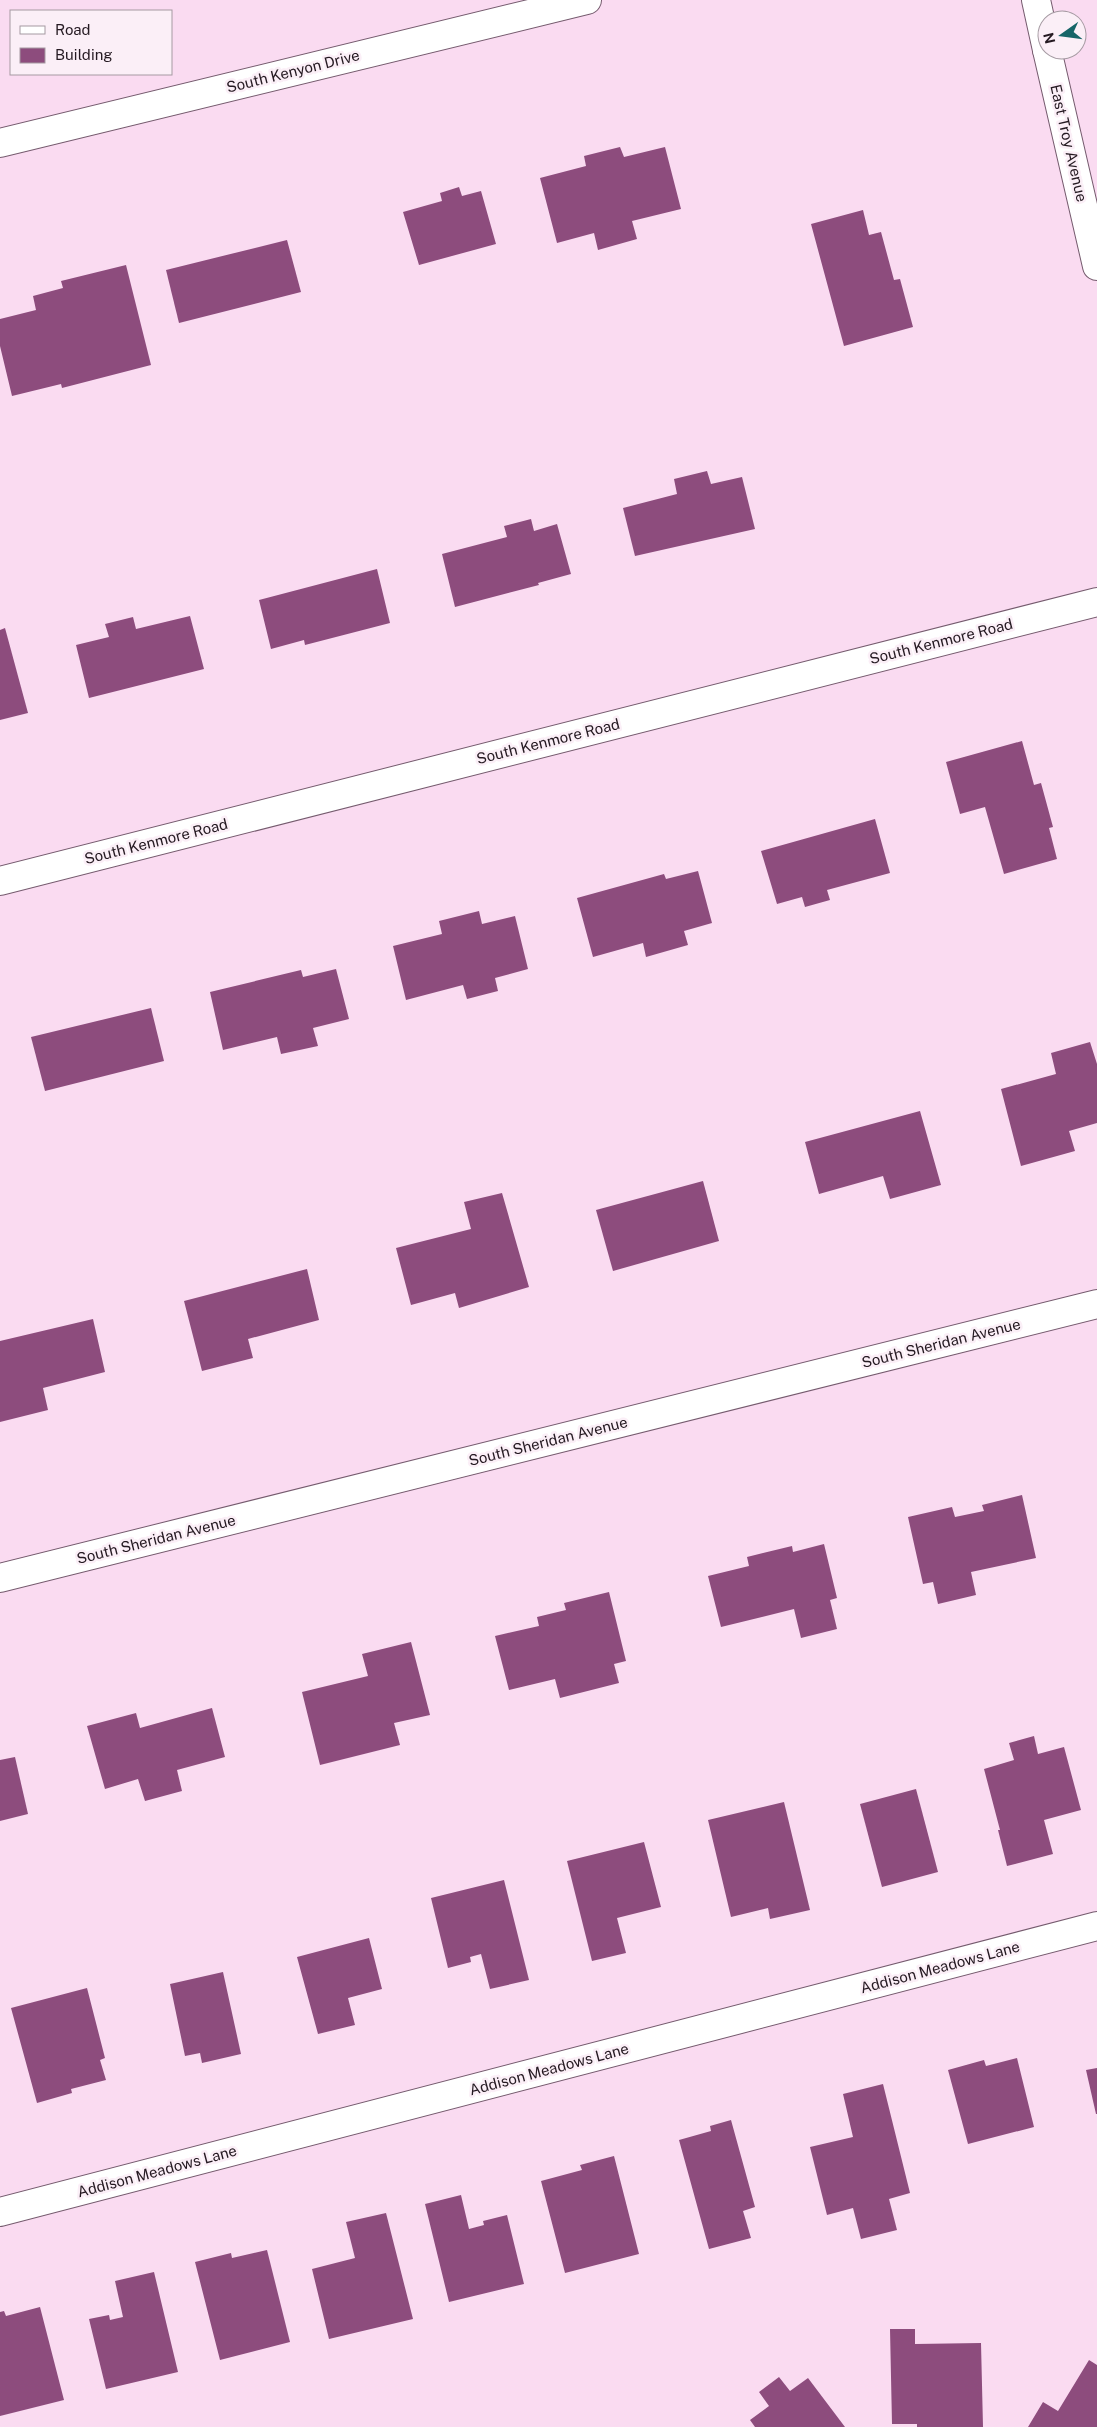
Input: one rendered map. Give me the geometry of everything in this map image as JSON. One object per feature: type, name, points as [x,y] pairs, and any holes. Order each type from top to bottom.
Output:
[{"type":"street","name":"South Kenyon Drive","points":[[0,143],[587,0]]},
{"type":"street","name":"East Troy Avenue","points":[[1049,60],[1097,266]]},
{"type":"street","name":"South Kenmore Road","points":[[0,881],[1097,602]]},
{"type":"street","name":"South Sheridan Avenue","points":[[0,1578],[1097,1304]]},
{"type":"street","name":"Addison Meadows Lane","points":[[0,2212],[1097,1926]]},
{"type":"building","points":[[620,147],[624,157],[665,147],[681,209],[632,221],[637,239],[598,250],[594,233],[557,243],[540,178],[586,166],[584,156]]},
{"type":"building","points":[[459,187],[462,196],[481,191],[496,244],[419,265],[403,212],[442,201],[440,193]]},
{"type":"building","points":[[863,210],[869,235],[881,232],[894,280],[900,279],[913,327],[844,346],[811,224]]},
{"type":"building","points":[[287,240],[301,292],[179,323],[166,270]]},
{"type":"building","points":[[126,265],[151,365],[62,388],[61,384],[12,396],[0,346],[0,319],[36,310],[33,296],[63,288],[61,281]]},
{"type":"building","points":[[707,471],[711,484],[742,477],[755,529],[635,556],[623,508],[677,494],[674,479]]},
{"type":"building","points":[[531,519],[534,531],[557,524],[571,574],[538,583],[539,585],[455,607],[442,554],[507,537],[504,526]]},
{"type":"building","points":[[377,569],[390,623],[305,645],[304,640],[271,649],[259,600]]},
{"type":"building","points":[[190,616],[204,669],[89,698],[76,645],[109,637],[105,624],[133,617],[136,629]]},
{"type":"building","points":[[5,628],[28,713],[0,720],[0,630]]},
{"type":"building","points":[[1022,741],[1034,785],[1041,783],[1053,827],[1049,828],[1057,859],[1004,874],[985,807],[960,814],[946,762]]},
{"type":"building","points":[[875,819],[890,873],[827,890],[830,900],[805,907],[802,897],[777,904],[761,851]]},
{"type":"building","points":[[698,871],[712,923],[684,931],[688,945],[646,957],[643,943],[593,957],[577,898],[664,874],[666,879]]},
{"type":"building","points":[[479,911],[482,924],[515,916],[528,969],[495,978],[498,991],[467,999],[463,985],[406,1000],[393,946],[442,934],[439,921]]},
{"type":"building","points":[[336,969],[349,1019],[313,1028],[318,1046],[281,1054],[277,1037],[223,1050],[210,992],[301,970],[303,977]]},
{"type":"building","points":[[151,1008],[164,1061],[45,1091],[31,1037]]},
{"type":"building","points":[[1090,1042],[1097,1064],[1097,1123],[1069,1131],[1075,1151],[1021,1166],[1001,1089],[1056,1074],[1051,1053]]},
{"type":"building","points":[[920,1111],[941,1185],[890,1199],[883,1176],[819,1194],[805,1142]]},
{"type":"building","points":[[703,1181],[719,1241],[613,1271],[596,1210]]},
{"type":"building","points":[[502,1193],[529,1287],[459,1308],[455,1293],[411,1305],[396,1248],[471,1229],[464,1202]]},
{"type":"building","points":[[307,1269],[319,1320],[248,1339],[253,1358],[202,1371],[184,1301]]},
{"type":"building","points":[[93,1319],[105,1372],[43,1388],[48,1410],[0,1422],[0,1341]]},
{"type":"building","points":[[1022,1495],[1036,1558],[971,1572],[976,1595],[938,1604],[933,1582],[923,1584],[908,1517],[952,1507],[955,1517],[984,1511],[982,1505]]},
{"type":"building","points":[[824,1544],[837,1598],[830,1600],[837,1629],[801,1638],[794,1609],[721,1627],[708,1576],[749,1566],[747,1557],[792,1546],[793,1552]]},
{"type":"building","points":[[609,1592],[626,1661],[614,1664],[619,1683],[560,1698],[555,1679],[509,1690],[495,1636],[539,1626],[537,1617],[566,1610],[564,1603]]},
{"type":"building","points":[[411,1642],[430,1715],[394,1723],[400,1745],[320,1765],[302,1692],[368,1676],[362,1654]]},
{"type":"building","points":[[212,1708],[225,1757],[177,1770],[182,1791],[145,1801],[138,1779],[105,1789],[87,1726],[136,1713],[140,1728]]},
{"type":"building","points":[[1034,1736],[1038,1754],[1064,1747],[1081,1810],[1044,1820],[1053,1854],[1007,1866],[984,1769],[1014,1760],[1009,1743]]},
{"type":"building","points":[[15,1757],[28,1814],[0,1821],[0,1760]]},
{"type":"building","points":[[916,1789],[938,1872],[882,1887],[860,1804]]},
{"type":"building","points":[[784,1802],[810,1910],[770,1919],[768,1908],[731,1917],[708,1820]]},
{"type":"building","points":[[644,1842],[661,1907],[617,1918],[626,1953],[592,1961],[567,1861]]},
{"type":"building","points":[[504,1880],[529,1980],[490,1989],[481,1954],[470,1957],[471,1962],[448,1968],[431,1898]]},
{"type":"building","points":[[369,1938],[382,1989],[348,1998],[355,2025],[318,2034],[297,1957]]},
{"type":"building","points":[[223,1972],[241,2054],[202,2063],[200,2053],[185,2056],[170,1984]]},
{"type":"building","points":[[87,1988],[105,2058],[100,2060],[106,2080],[71,2089],[72,2093],[37,2103],[11,2008]]},
{"type":"building","points":[[1017,2058],[1034,2127],[968,2144],[948,2070],[984,2060],[986,2066]]},
{"type":"building","points":[[1097,2068],[1097,2114],[1096,2114],[1086,2070]]},
{"type":"building","points":[[883,2084],[910,2193],[889,2199],[897,2230],[861,2239],[853,2208],[827,2215],[810,2147],[853,2137],[843,2094]]},
{"type":"building","points":[[731,2120],[755,2207],[743,2211],[751,2238],[709,2249],[679,2140],[711,2131],[710,2126]]},
{"type":"building","points":[[614,2156],[639,2254],[565,2273],[541,2181],[582,2170],[580,2165]]},
{"type":"building","points":[[461,2195],[469,2229],[484,2225],[483,2221],[507,2215],[524,2284],[449,2302],[425,2204]]},
{"type":"building","points":[[386,2213],[413,2319],[329,2339],[312,2269],[355,2258],[346,2222]]},
{"type":"building","points":[[267,2250],[290,2342],[220,2360],[195,2262],[231,2253],[232,2258]]},
{"type":"building","points":[[154,2272],[178,2372],[106,2389],[89,2319],[109,2315],[110,2320],[123,2317],[115,2281]]},
{"type":"building","points":[[40,2307],[64,2400],[0,2416],[0,2312],[4,2311],[6,2316]]},
{"type":"building","points":[[890,2329],[915,2329],[915,2344],[981,2343],[983,2427],[917,2427],[917,2424],[892,2424]]},
{"type":"building","points":[[1089,2360],[1097,2365],[1097,2427],[1028,2427],[1043,2402],[1058,2411]]},
{"type":"building","points":[[779,2377],[790,2391],[808,2378],[845,2427],[755,2427],[750,2420],[769,2406],[759,2392]]}]
